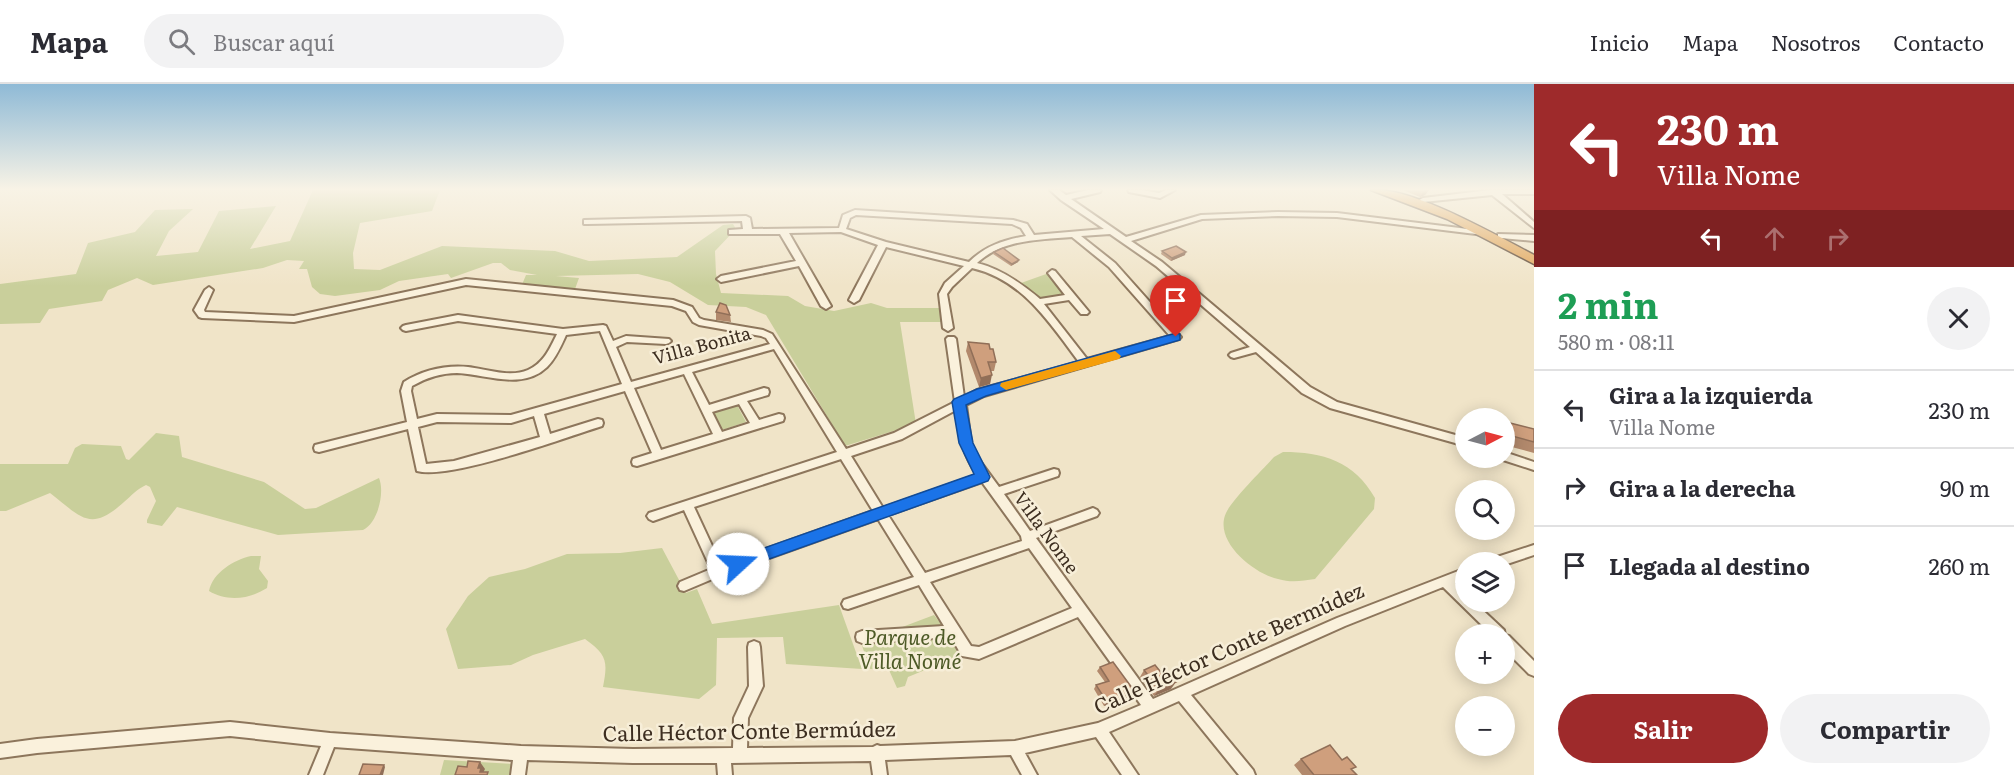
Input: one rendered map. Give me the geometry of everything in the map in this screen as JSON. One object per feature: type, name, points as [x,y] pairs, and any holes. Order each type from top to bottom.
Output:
[{"type":"highway","points":[[1460,222],[1534,260]]},
{"type":"highway","points":[[1472,222],[1534,254]]},
{"type":"street","points":[[747,222],[748,232]]},
{"type":"street","points":[[842,230],[844,222]]},
{"type":"street","points":[[1014,222],[1024,226],[1031,238]]},
{"type":"street","points":[[1099,222],[1160,264],[1306,390],[1334,405],[1455,439]]},
{"type":"street","points":[[1125,240],[1184,222]]},
{"type":"street","points":[[1396,222],[1484,233]]},
{"type":"street","points":[[732,232],[842,230],[883,244],[970,264],[1006,277],[1038,302],[1085,363]]},
{"type":"street","points":[[783,231],[826,306]]},
{"type":"street","points":[[948,328],[943,294],[948,285],[970,264],[996,246],[1031,238],[1111,231]]},
{"type":"street","points":[[653,516],[843,455],[916,428],[959,402],[981,393],[1176,337],[1172,329],[1112,265],[1073,234]]},
{"type":"street","points":[[1501,236],[1534,238]]},
{"type":"street","points":[[854,300],[883,244]]},
{"type":"street","points":[[721,279],[801,263]]},
{"type":"street","points":[[1052,273],[1084,312]]},
{"type":"street","points":[[209,290],[198,314],[286,320],[457,283],[556,290],[674,303],[689,309],[702,324],[763,333],[776,345]]},
{"type":"street","points":[[1038,302],[1071,297]]},
{"type":"street","points":[[406,328],[450,318],[466,318],[563,332],[603,327],[658,455]]},
{"type":"street","points":[[563,332],[545,363],[530,373],[493,376],[461,369],[415,379],[408,384],[406,391],[421,468],[427,470],[546,439],[597,423]]},
{"type":"street","points":[[610,345],[626,339],[666,341]]},
{"type":"street","name":"Villa Nome","points":[[951,339],[966,443],[982,477],[1150,706]]},
{"type":"street","name":"Villa Bonita","points":[[319,448],[452,416],[499,421],[776,345],[952,631],[970,653],[979,653],[1080,610]]},
{"type":"street","points":[[1233,356],[1258,348]]},
{"type":"street","points":[[686,369],[719,436]]},
{"type":"street","points":[[706,410],[764,392]]},
{"type":"street","points":[[741,399],[756,425]]},
{"type":"street","points":[[538,412],[546,439]]},
{"type":"street","points":[[637,462],[779,418]]},
{"type":"street","points":[[1515,460],[1534,466]]},
{"type":"street","points":[[995,494],[1054,472]]},
{"type":"street","points":[[684,586],[718,571],[982,477]]},
{"type":"street","points":[[687,505],[718,571]]},
{"type":"street","points":[[848,604],[1028,540],[1093,513]]},
{"type":"street","points":[[1515,556],[1534,550]]},
{"type":"street","name":"Calle Héctor Conte Bermúdez","points":[[0,751],[230,729],[330,740],[521,753],[633,756],[842,755],[1015,748],[1099,730],[1341,622],[1455,577]]},
{"type":"street","points":[[1445,580],[1455,590]]},
{"type":"street","points":[[1477,612],[1489,624]]},
{"type":"street","points":[[862,637],[952,631]]},
{"type":"street","points":[[740,756],[741,718],[756,686],[754,647]]},
{"type":"street","points":[[1515,650],[1532,666]]},
{"type":"street","points":[[1181,693],[1248,775]]},
{"type":"street","points":[[1099,730],[1131,775]]},
{"type":"street","points":[[316,775],[330,740]]},
{"type":"street","points":[[1015,748],[1030,775]]},
{"type":"street","points":[[877,752],[880,775]]},
{"type":"street","points":[[518,775],[521,753]]},
{"type":"street","points":[[724,755],[724,775]]},
{"type":"green space","points":[[144,222],[179,222],[169,231],[156,256],[198,252],[213,222],[266,222],[250,249],[290,241],[298,222],[365,222],[360,223],[353,253],[354,269],[380,270],[442,246],[555,251],[589,261],[677,257],[723,225],[733,224],[736,229],[715,251],[716,274],[721,293],[788,296],[805,306],[834,311],[871,303],[887,308],[941,308],[945,322],[900,322],[916,424],[845,446],[766,315],[746,307],[708,305],[670,282],[638,274],[556,276],[579,278],[575,289],[521,287],[526,275],[537,275],[510,270],[501,263],[493,263],[451,278],[448,274],[399,281],[380,290],[335,296],[320,294],[312,287],[307,269],[299,269],[304,261],[287,260],[263,268],[153,285],[137,278],[108,290],[102,301],[49,309],[40,323],[0,324],[0,284],[76,274],[88,243],[135,232]]},
{"type":"green space","points":[[1049,273],[1067,295],[1039,301],[1021,283]]},
{"type":"green space","points":[[737,405],[746,422],[722,430],[712,412]]},
{"type":"green space","points":[[156,433],[179,436],[182,457],[264,482],[305,509],[316,508],[379,478],[381,499],[379,507],[373,521],[363,530],[278,535],[177,507],[162,526],[147,523],[156,501],[150,487],[146,485],[112,511],[94,519],[78,515],[50,493],[6,511],[0,511],[0,464],[68,464],[75,448],[82,444],[121,446],[126,459],[129,460]]},
{"type":"green space","points":[[1283,452],[1311,454],[1336,461],[1357,475],[1375,498],[1374,509],[1315,579],[1283,580],[1258,571],[1238,555],[1225,534],[1224,524],[1229,508],[1274,457]]},
{"type":"green space","points":[[662,548],[686,593],[697,589],[712,624],[839,605],[862,669],[786,664],[783,637],[717,638],[716,685],[699,699],[603,687],[604,659],[602,654],[585,639],[533,655],[511,665],[458,669],[446,629],[468,596],[489,577],[525,569],[567,554],[620,553]]},
{"type":"green space","points":[[261,556],[259,569],[268,581],[267,588],[253,595],[238,598],[223,597],[209,591],[215,578],[225,568],[238,560]]},
{"type":"green space","name":"Parque de Villa Nomé","points":[[934,615],[949,634],[959,656],[908,677],[905,686],[897,688],[889,670],[870,669],[858,634],[897,629]]},
{"type":"green space","points":[[444,760],[513,764],[511,775],[440,775]]},
{"type":"building","points":[[1176,246],[1186,252],[1172,258],[1162,251]]},
{"type":"building","points":[[1003,248],[1019,260],[1012,264],[994,252]]},
{"type":"building","points":[[720,303],[726,305],[730,315],[716,312]]},
{"type":"building","points":[[968,342],[989,344],[990,349],[993,349],[996,362],[988,362],[992,375],[981,378]]},
{"type":"building","points":[[1515,424],[1534,429],[1534,442],[1515,437]]},
{"type":"building","points":[[1113,662],[1135,692],[1107,702],[1096,685],[1109,681],[1100,667]]},
{"type":"building","points":[[1155,665],[1168,681],[1173,679],[1176,682],[1159,690],[1144,670]]},
{"type":"building","points":[[1330,745],[1342,760],[1347,757],[1356,767],[1351,769],[1357,775],[1314,775],[1301,759]]},
{"type":"building","points":[[468,761],[480,762],[478,768],[481,768],[480,772],[488,772],[487,775],[455,775],[458,766],[467,767]]},
{"type":"building","points":[[363,764],[384,765],[380,775],[359,775]]},
{"type":"slow traffic","points":[[1006,386],[1115,356]]},
{"type":"route","points":[[738,564],[982,477],[966,443],[959,402],[981,393],[1176,337]]}]
